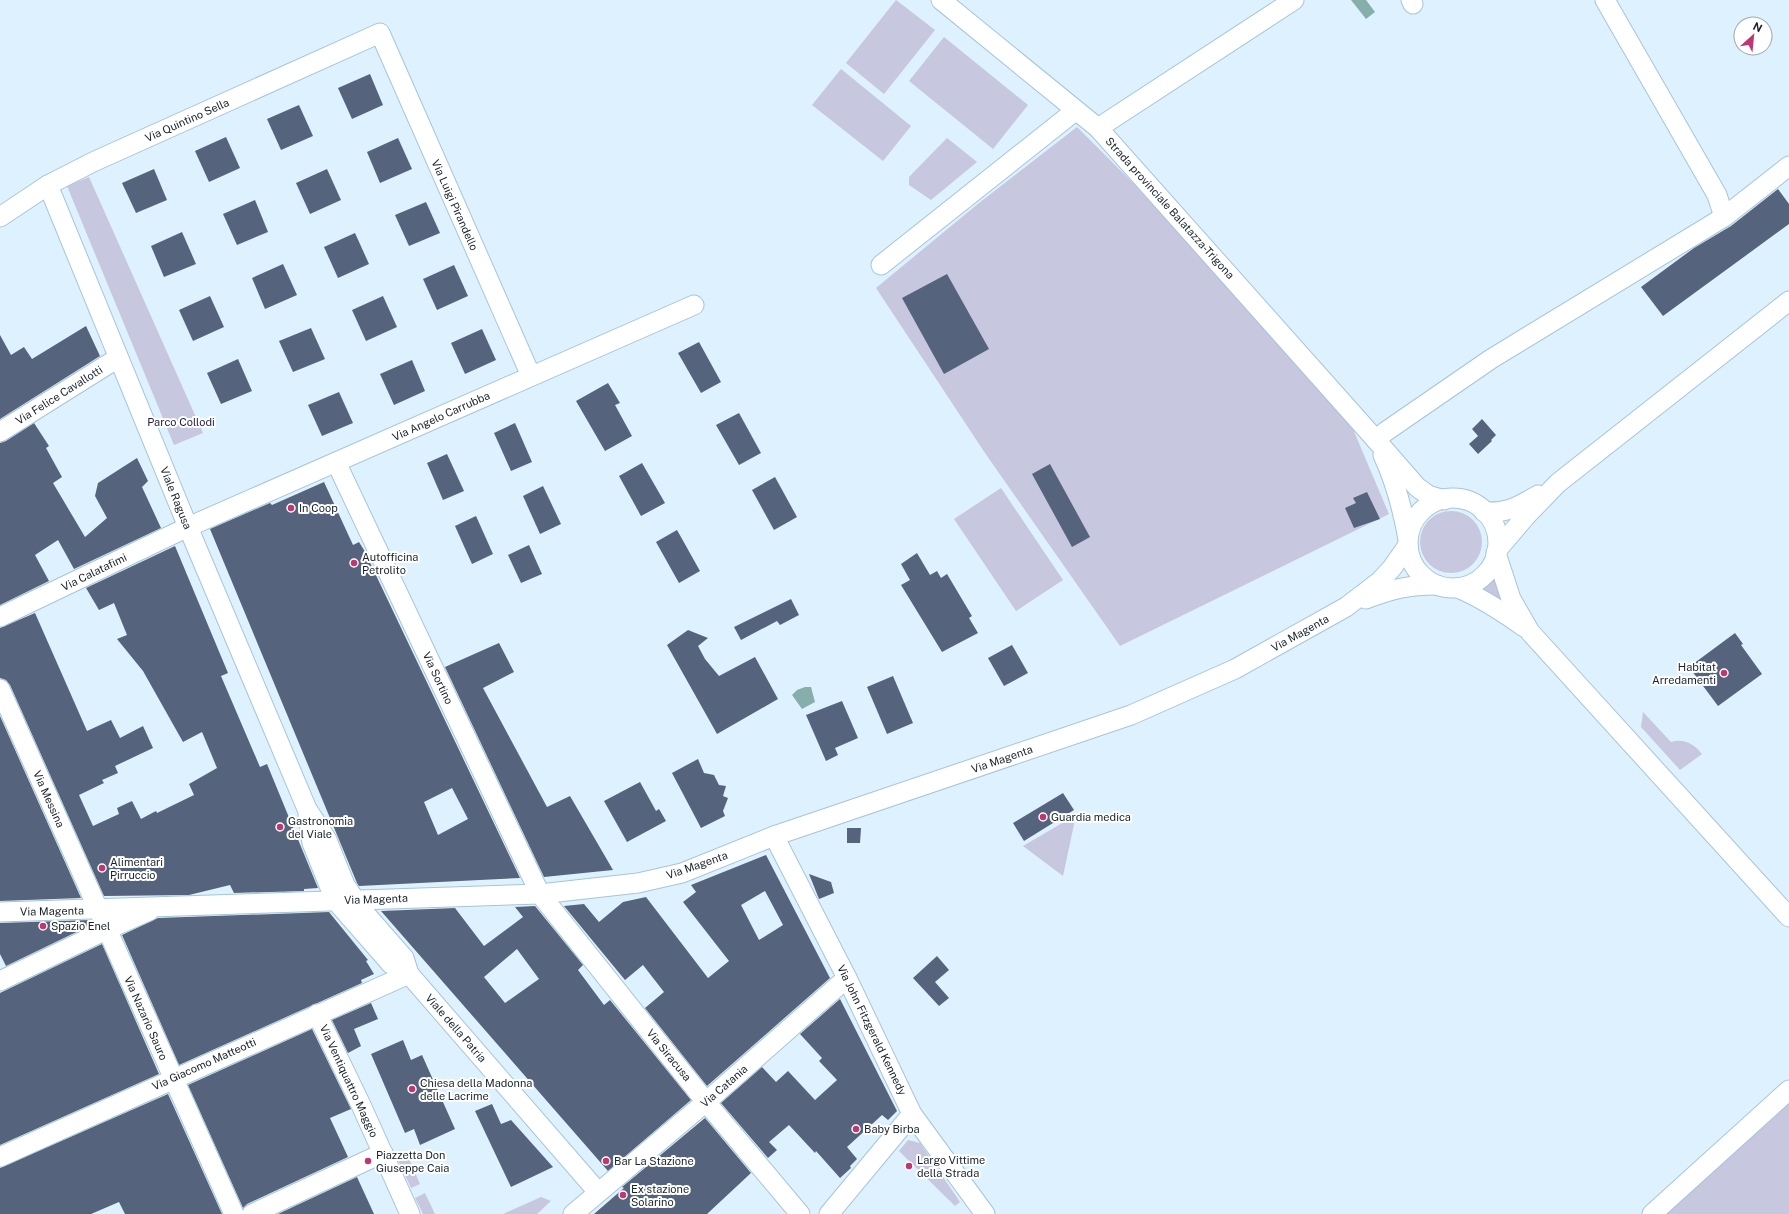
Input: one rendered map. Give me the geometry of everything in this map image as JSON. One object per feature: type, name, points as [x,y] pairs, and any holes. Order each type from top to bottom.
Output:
[{"type":"street","name":"Strada provinciale Balatazza-Trigona","points":[[941,0],[1075,111],[1098,128],[1376,440]]},
{"type":"street","points":[[1098,128],[1294,0]]},
{"type":"street","points":[[1605,0],[1717,195],[1724,217]]},
{"type":"street","name":"Via Quintino Sella","points":[[0,217],[48,185],[93,162],[380,33]]},
{"type":"street","name":"Via Luigi Pirandello","points":[[380,33],[531,376]]},
{"type":"street","points":[[881,265],[1075,111]]},
{"type":"street","points":[[1376,440],[1385,432],[1491,360],[1724,217],[1789,166]]},
{"type":"street","name":"Viale Ragusa","points":[[48,185],[188,527],[307,809]]},
{"type":"street","points":[[1497,552],[1526,516],[1558,483],[1789,302]]},
{"type":"street","name":"Via Angelo Carrubba","points":[[188,527],[694,305]]},
{"type":"street","name":"Via Felice Cavallotti","points":[[0,432],[118,358]]},
{"type":"street","points":[[1376,440],[1416,487],[1428,495],[1444,500],[1465,500],[1475,505],[1484,512],[1495,529],[1498,540],[1497,552],[1493,564],[1482,577],[1468,585],[1458,588]]},
{"type":"street","points":[[1376,440],[1389,467],[1405,522],[1410,558],[1416,569],[1426,579],[1437,585]]},
{"type":"street","name":"Via Sortino","points":[[336,462],[540,894]]},
{"type":"street","points":[[1484,512],[1500,512],[1512,509],[1558,483]]},
{"type":"street","points":[[1346,607],[1380,581],[1392,568],[1408,542],[1414,521],[1419,514],[1426,507],[1444,500]]},
{"type":"street","name":"Via Calatafimi","points":[[0,617],[188,527]]},
{"type":"street","points":[[1497,552],[1511,599],[1530,632]]},
{"type":"street","points":[[1346,607],[1393,589],[1416,585],[1437,585],[1458,588],[1503,612],[1530,632],[1789,917]]},
{"type":"street","name":"Via Magenta","points":[[0,912],[98,910],[161,906],[354,899],[540,894],[638,884],[682,873],[774,836],[1131,715],[1235,669],[1346,607]]},
{"type":"street","name":"Via Messina","points":[[0,688],[98,910]]},
{"type":"street","points":[[307,809],[327,840],[345,885],[354,899],[404,958],[408,974]]},
{"type":"street","points":[[307,809],[312,843],[335,900],[391,964],[408,974]]},
{"type":"street","name":"Via John Fitzgerald Kennedy","points":[[774,836],[847,978],[912,1114],[982,1213]]},
{"type":"street","name":"Via Siracusa","points":[[540,894],[706,1102],[800,1214]]},
{"type":"street","points":[[0,981],[106,930],[161,906]]},
{"type":"street","name":"Via Nazario Sauro","points":[[98,910],[234,1214]]},
{"type":"street","name":"Via Giacomo Matteotti","points":[[0,1157],[172,1078],[408,974]]},
{"type":"street","name":"Viale della Patria","points":[[408,974],[598,1192]]},
{"type":"street","name":"Via Catania","points":[[575,1213],[706,1102],[847,978]]},
{"type":"street","name":"Via Ventiquattro Maggio","points":[[317,1014],[383,1153],[410,1214]]},
{"type":"street","points":[[1652,1214],[1789,1090]]},
{"type":"street","points":[[829,1214],[912,1114]]},
{"type":"street","points":[[252,1214],[383,1153]]},
{"type":"green space","points":[[896,0],[935,30],[884,94],[846,63]]},
{"type":"green space","points":[[944,37],[1028,105],[993,149],[909,81]]},
{"type":"green space","points":[[841,69],[911,126],[883,161],[812,105]]},
{"type":"green space","points":[[1077,127],[1133,183],[1350,422],[1389,514],[1120,646],[985,453],[876,288],[979,203]]},
{"type":"green space","points":[[947,138],[977,162],[931,200],[909,185],[909,177]]},
{"type":"green space","name":"Parco Collodi","points":[[89,177],[203,433],[174,445],[67,186]]},
{"type":"green space","points":[[1001,488],[1063,580],[1016,611],[954,519]]},
{"type":"green space","points":[[1445,511],[1457,511],[1473,520],[1480,530],[1482,542],[1480,554],[1473,564],[1457,573],[1445,573],[1434,568],[1425,559],[1420,548],[1420,536],[1425,525],[1434,516]]},
{"type":"green space","points":[[1496,577],[1506,603],[1482,590]]},
{"type":"green space","points":[[1643,712],[1671,742],[1684,741],[1696,747],[1702,754],[1680,770],[1641,727]]},
{"type":"green space","points":[[1076,815],[1063,876],[1023,846]]},
{"type":"green space","points":[[1789,1102],[1789,1214],[1663,1214]]},
{"type":"green space","points":[[908,1140],[920,1143],[960,1202],[955,1206],[899,1151]]},
{"type":"green space","points":[[407,1154],[420,1184],[411,1188],[397,1158]]},
{"type":"green space","points":[[425,1193],[435,1214],[423,1214],[415,1198]]},
{"type":"green space","points":[[541,1197],[551,1201],[537,1214],[503,1214]]},
{"type":"shaded area","points":[[1351,0],[1366,0],[1375,12],[1366,19]]},
{"type":"shaded area","points":[[805,687],[811,687],[815,702],[802,709],[792,695],[797,690]]},
{"type":"building","points":[[370,74],[383,105],[352,119],[338,88]]},
{"type":"building","points":[[299,105],[313,136],[281,150],[267,119]]},
{"type":"building","points":[[226,137],[240,168],[209,182],[195,151]]},
{"type":"building","points":[[398,138],[412,169],[380,183],[367,152]]},
{"type":"building","points":[[154,169],[167,200],[136,213],[122,183]]},
{"type":"building","points":[[327,169],[341,200],[310,214],[296,183]]},
{"type":"building","points":[[1778,189],[1789,204],[1789,224],[1663,316],[1641,287],[1694,248],[1731,226]]},
{"type":"building","points":[[255,200],[268,232],[237,245],[223,214]]},
{"type":"building","points":[[426,202],[440,233],[409,246],[395,215]]},
{"type":"building","points":[[182,232],[196,264],[164,277],[151,246]]},
{"type":"building","points":[[355,233],[369,264],[338,278],[324,247]]},
{"type":"building","points":[[283,264],[297,295],[265,309],[252,278]]},
{"type":"building","points":[[454,265],[468,296],[437,310],[423,279]]},
{"type":"building","points":[[947,274],[989,349],[944,374],[902,298]]},
{"type":"building","points":[[210,296],[224,327],[193,341],[179,310]]},
{"type":"building","points":[[383,296],[397,327],[366,341],[352,310]]},
{"type":"building","points":[[86,326],[100,356],[0,419],[0,335],[11,355],[24,347],[32,359]]},
{"type":"building","points":[[311,328],[325,359],[293,372],[279,341]]},
{"type":"building","points":[[482,329],[496,360],[465,374],[451,343]]},
{"type":"building","points":[[699,342],[721,382],[701,393],[678,353]]},
{"type":"building","points":[[238,359],[252,391],[221,404],[207,373]]},
{"type":"building","points":[[412,360],[425,391],[394,405],[380,374]]},
{"type":"building","points":[[608,383],[620,403],[615,405],[632,436],[605,451],[576,401]]},
{"type":"building","points":[[339,392],[353,423],[322,436],[308,405]]},
{"type":"building","points":[[739,413],[761,453],[739,465],[716,425]]},
{"type":"building","points":[[1482,419],[1496,435],[1491,440],[1492,441],[1478,454],[1469,444],[1478,436],[1472,429]]},
{"type":"building","points":[[34,423],[49,446],[46,448],[62,477],[53,483],[85,537],[107,518],[95,496],[98,483],[137,458],[148,481],[142,487],[161,528],[74,569],[58,540],[35,555],[49,581],[0,605],[0,443],[6,441]]},
{"type":"building","points":[[515,423],[532,462],[511,471],[494,433]]},
{"type":"building","points":[[447,454],[464,491],[443,500],[427,463]]},
{"type":"building","points":[[642,463],[665,503],[641,516],[619,476]]},
{"type":"building","points":[[1050,464],[1090,537],[1072,547],[1032,474]]},
{"type":"building","points":[[775,477],[797,517],[774,530],[752,490]]},
{"type":"building","points":[[324,482],[353,545],[359,542],[364,550],[520,878],[359,886],[357,883],[210,529],[270,503],[272,505]],"holes":[[[452,788],[468,819],[438,835],[424,802]]]},
{"type":"building","points":[[543,486],[561,524],[540,534],[523,496]]},
{"type":"building","points":[[1367,492],[1380,519],[1354,528],[1345,508],[1356,503],[1353,498]]},
{"type":"building","points":[[476,516],[493,554],[472,564],[455,526]]},
{"type":"building","points":[[677,530],[700,571],[679,583],[656,542]]},
{"type":"building","points":[[529,545],[542,574],[521,583],[508,555]]},
{"type":"building","points":[[175,546],[228,673],[221,676],[260,767],[267,764],[318,888],[304,889],[304,891],[234,893],[230,885],[189,895],[104,896],[10,685],[6,680],[0,678],[0,628],[35,613],[87,731],[111,720],[120,738],[143,726],[153,748],[115,766],[118,773],[102,780],[104,783],[79,795],[93,826],[119,814],[117,808],[132,801],[141,819],[194,795],[189,784],[217,768],[202,732],[183,742],[143,671],[117,639],[127,635],[114,603],[99,610],[86,588]]},
{"type":"building","points":[[917,553],[930,575],[937,571],[941,578],[947,574],[972,616],[969,618],[978,633],[942,652],[901,585],[910,580],[901,564]]},
{"type":"building","points":[[791,599],[799,615],[780,625],[777,621],[741,640],[734,627]]},
{"type":"building","points":[[688,630],[708,638],[698,646],[705,659],[719,676],[755,657],[778,699],[717,734],[667,645]]},
{"type":"building","points":[[1735,633],[1743,644],[1741,645],[1762,674],[1718,706],[1689,667]]},
{"type":"building","points":[[499,643],[514,672],[483,688],[547,807],[570,796],[613,870],[544,877],[445,667]]},
{"type":"building","points":[[1012,645],[1028,673],[1004,686],[988,658]]},
{"type":"building","points":[[893,676],[913,723],[887,734],[867,687]]},
{"type":"building","points":[[842,701],[858,738],[835,748],[838,755],[826,761],[806,715]]},
{"type":"building","points":[[0,716],[81,898],[0,901]]},
{"type":"building","points":[[698,759],[704,773],[714,775],[719,785],[726,786],[723,796],[728,798],[723,811],[725,816],[701,828],[672,773]]},
{"type":"building","points":[[640,782],[656,811],[659,809],[666,821],[627,842],[604,801]]},
{"type":"building","name":"Guardia medica","points":[[1063,793],[1074,810],[1024,841],[1013,823]]},
{"type":"building","points":[[847,828],[861,828],[860,843],[847,843]]},
{"type":"building","points":[[766,855],[830,978],[707,1086],[645,1008],[664,992],[643,965],[625,980],[564,906],[584,904],[599,922],[623,902],[646,897],[708,978],[729,961],[683,902],[696,892],[691,885]],"holes":[[[765,891],[783,925],[759,940],[741,905]]]},
{"type":"building","points":[[809,874],[831,882],[834,893],[819,899]]},
{"type":"building","points":[[535,906],[583,965],[578,970],[604,1005],[610,1000],[691,1100],[608,1171],[381,911],[455,908],[484,946],[523,917],[515,907]],"holes":[[[517,949],[539,979],[505,1003],[484,977]]]},
{"type":"building","points":[[329,912],[368,960],[366,961],[374,974],[361,980],[362,983],[179,1065],[122,935],[158,918]]},
{"type":"building","points":[[91,920],[93,924],[6,966],[0,954],[0,923]]},
{"type":"building","points":[[102,944],[159,1074],[0,1145],[0,993]]},
{"type":"building","points":[[937,956],[949,970],[935,982],[949,998],[939,1006],[913,978]]},
{"type":"building","points":[[840,999],[897,1111],[888,1120],[882,1115],[847,1147],[857,1159],[850,1166],[851,1168],[840,1178],[816,1151],[815,1153],[789,1125],[769,1142],[777,1150],[768,1158],[721,1103],[762,1067],[776,1082],[788,1071],[815,1100],[837,1080],[819,1061],[822,1058],[800,1034]]},
{"type":"building","points":[[371,1003],[378,1019],[354,1029],[361,1046],[348,1053],[332,1020]]},
{"type":"building","points":[[312,1029],[351,1109],[330,1118],[348,1157],[247,1204],[243,1208],[188,1085]]},
{"type":"building","name":"Chiesa della Madonna delle Lacrime","points":[[403,1040],[411,1060],[422,1055],[455,1129],[420,1145],[414,1129],[405,1133],[371,1054]]},
{"type":"building","points":[[168,1094],[222,1214],[125,1214],[119,1202],[91,1214],[0,1214],[0,1168]]},
{"type":"building","points":[[492,1104],[501,1124],[511,1120],[553,1167],[511,1187],[475,1111]]},
{"type":"building","points":[[705,1118],[751,1173],[707,1214],[594,1214],[624,1188],[622,1187]]},
{"type":"building","points":[[357,1177],[374,1214],[278,1214]]},
{"type":"place","name":"In Coop","points":[[291,508]]},
{"type":"place","name":"Autofficina Petrolito","points":[[354,563]]},
{"type":"place","name":"Habitat Arredamenti","points":[[1724,673]]},
{"type":"place","name":"Guardia medica","points":[[1043,817]]},
{"type":"place","name":"Gastronomia del Viale","points":[[280,827]]},
{"type":"place","name":"Alimentari Pirruccio","points":[[102,868]]},
{"type":"place","name":"Spazio Enel","points":[[43,926]]},
{"type":"place","name":"Chiesa della Madonna delle Lacrime","points":[[412,1089]]},
{"type":"place","name":"Baby Birba","points":[[856,1129]]},
{"type":"place","name":"Piazzetta Don Giuseppe Caia","points":[[368,1161]]},
{"type":"place","name":"Bar La Stazione","points":[[606,1161]]},
{"type":"place","name":"Largo Vittime della Strada","points":[[909,1166]]},
{"type":"place","name":"Ex stazione Solarino","points":[[623,1195]]}]
